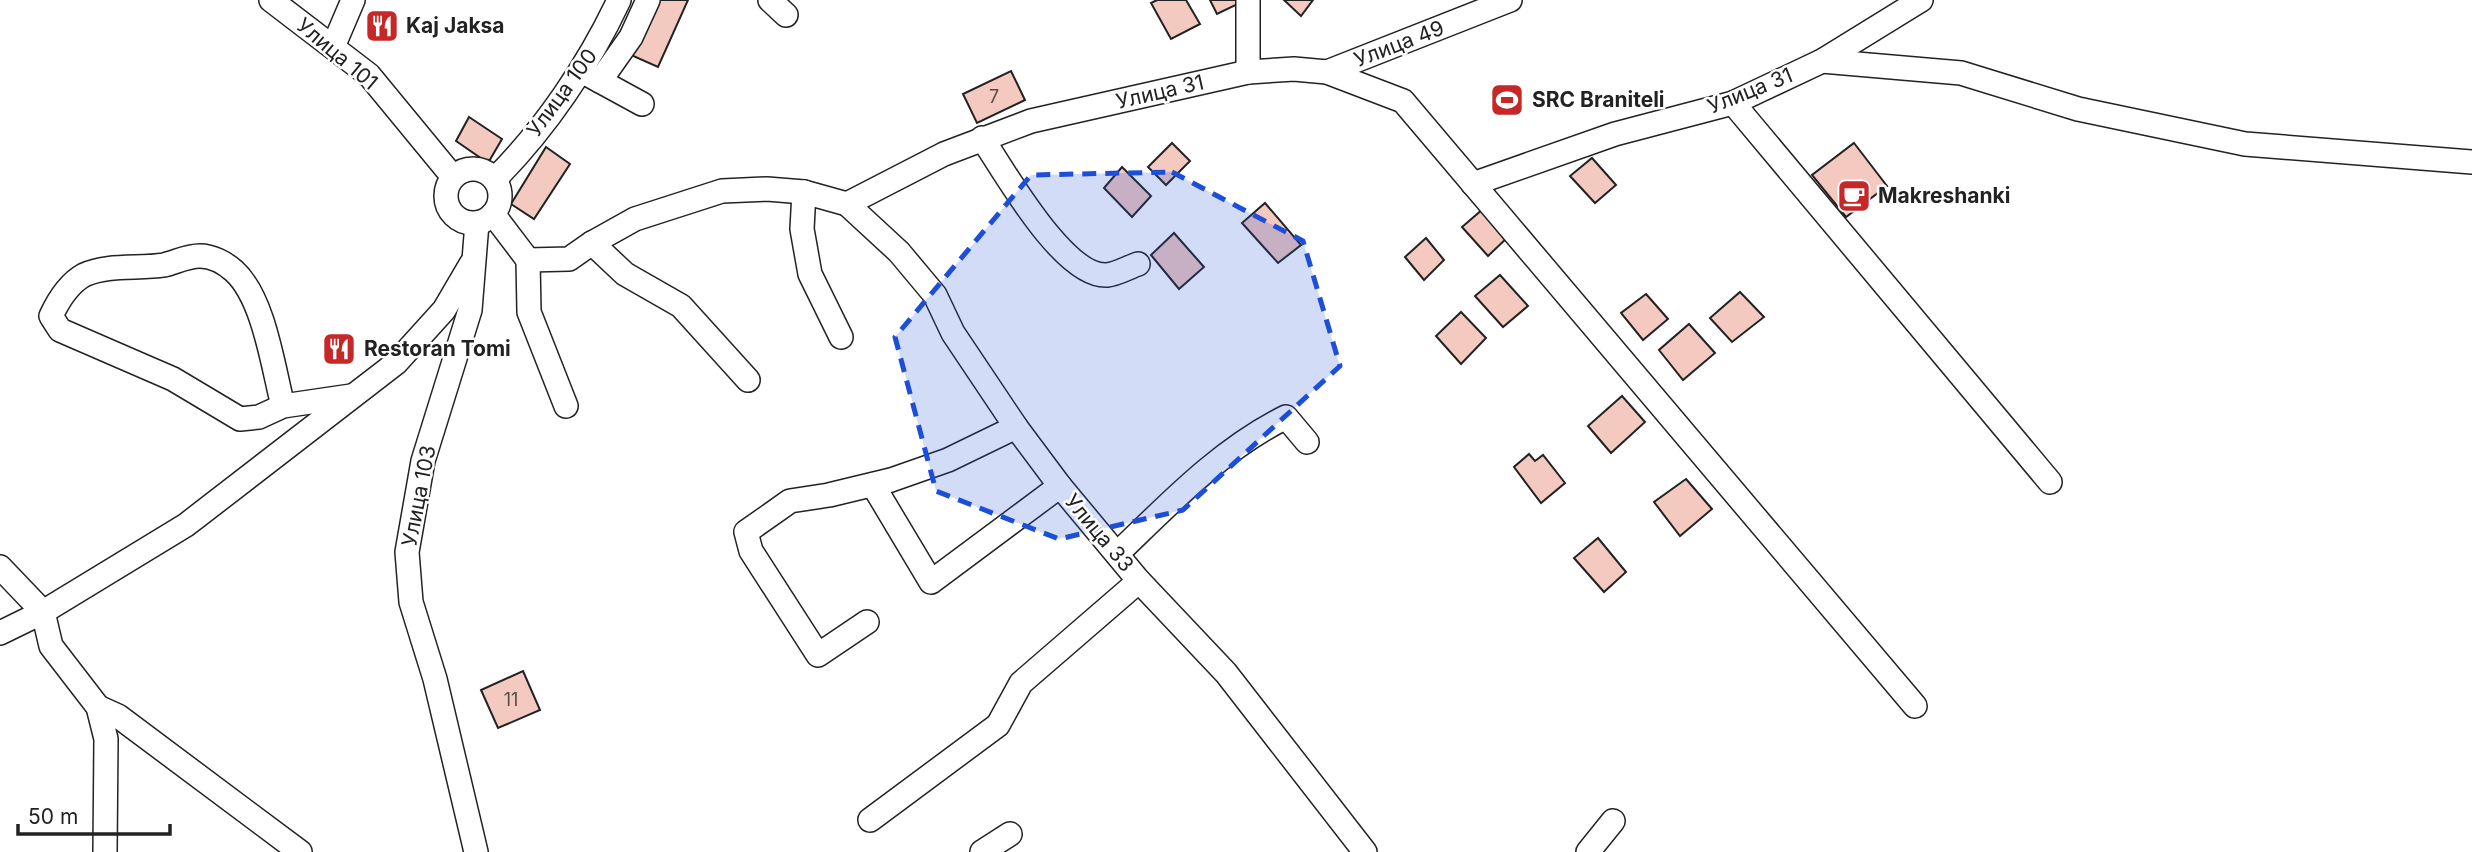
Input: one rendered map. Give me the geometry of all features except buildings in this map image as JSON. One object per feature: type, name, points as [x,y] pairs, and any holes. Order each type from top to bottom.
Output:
[{"type":"street","name":"Улица 101","points":[[271,0],[369,75],[453,177]]},
{"type":"street","points":[[333,47],[353,0]]},
{"type":"street","name":"Улица 100","points":[[495,179],[590,76],[600,40],[619,0]]},
{"type":"street","points":[[642,104],[590,76],[631,37],[648,0]]},
{"type":"street","points":[[1248,0],[1248,72]]},
{"type":"street","name":"Улица 49","points":[[1327,72],[1510,0]]},
{"type":"street","name":"Улица 31","points":[[847,204],[982,138],[1031,121],[1248,72],[1294,69],[1327,72],[1404,101],[1473,184],[1615,134],[1733,103],[1822,61],[1921,0]]},
{"type":"street","points":[[1822,61],[1961,74],[2078,109],[2245,144],[2472,162]]},
{"type":"street","points":[[1733,103],[2050,482]]},
{"type":"street","points":[[982,138],[1041,228],[1081,267],[1106,275],[1138,264]]},
{"type":"street","points":[[485,218],[500,197],[495,179],[488,173],[470,168],[453,177],[446,194],[447,204],[459,218],[485,218],[528,260],[529,312],[566,406]]},
{"type":"street","points":[[1473,184],[1915,706]]},
{"type":"street","points":[[528,260],[569,259],[635,219],[722,191],[767,188],[804,192],[847,204]]},
{"type":"street","points":[[804,192],[802,229],[810,274],[841,337]]},
{"type":"street","name":"Улица 33","points":[[847,204],[899,252],[935,295],[953,333],[1016,427],[1060,486],[1139,581],[1226,673],[1365,852]]},
{"type":"street","name":"Улица 103","points":[[476,852],[435,679],[411,602],[407,552],[423,461],[470,310],[474,259],[485,218]]},
{"type":"street","points":[[592,243],[625,274],[681,306],[748,380]]},
{"type":"street","points":[[283,406],[261,320],[247,287],[235,272],[221,261],[203,256],[187,257],[165,264],[100,271],[83,276],[59,298],[51,316],[60,330],[173,379],[240,419],[259,417],[283,406],[351,396]]},
{"type":"street","points":[[0,633],[43,612],[186,524],[397,363],[444,310],[474,259]]},
{"type":"street","points":[[1117,554],[1208,467],[1259,430],[1286,417],[1307,442]]},
{"type":"street","points":[[867,622],[818,655],[751,551],[746,532],[790,501],[873,485],[948,460],[1016,427]]},
{"type":"street","points":[[873,485],[931,582],[1060,486]]},
{"type":"street","points":[[0,567],[43,612],[51,646],[98,707],[139,732],[300,852]]},
{"type":"street","points":[[870,820],[998,725],[1021,682],[1139,581]]},
{"type":"street","points":[[98,707],[106,739],[105,852]]},
{"type":"street","points":[[1588,852],[1613,821]]},
{"type":"street","points":[[982,852],[1010,834]]},
{"type":"highlighted area","points":[[1172,172],[1303,241],[1340,366],[1183,510],[1059,539],[936,491],[895,337],[1031,175]]},
{"type":"place","name":"Kaj Jaksa","points":[[382,26]]},
{"type":"place","name":"SRC Braniteli","points":[[1507,100]]},
{"type":"place","name":"Makreshanki","points":[[1854,196]]},
{"type":"place","name":"Restoran Tomi","points":[[339,349]]}]
